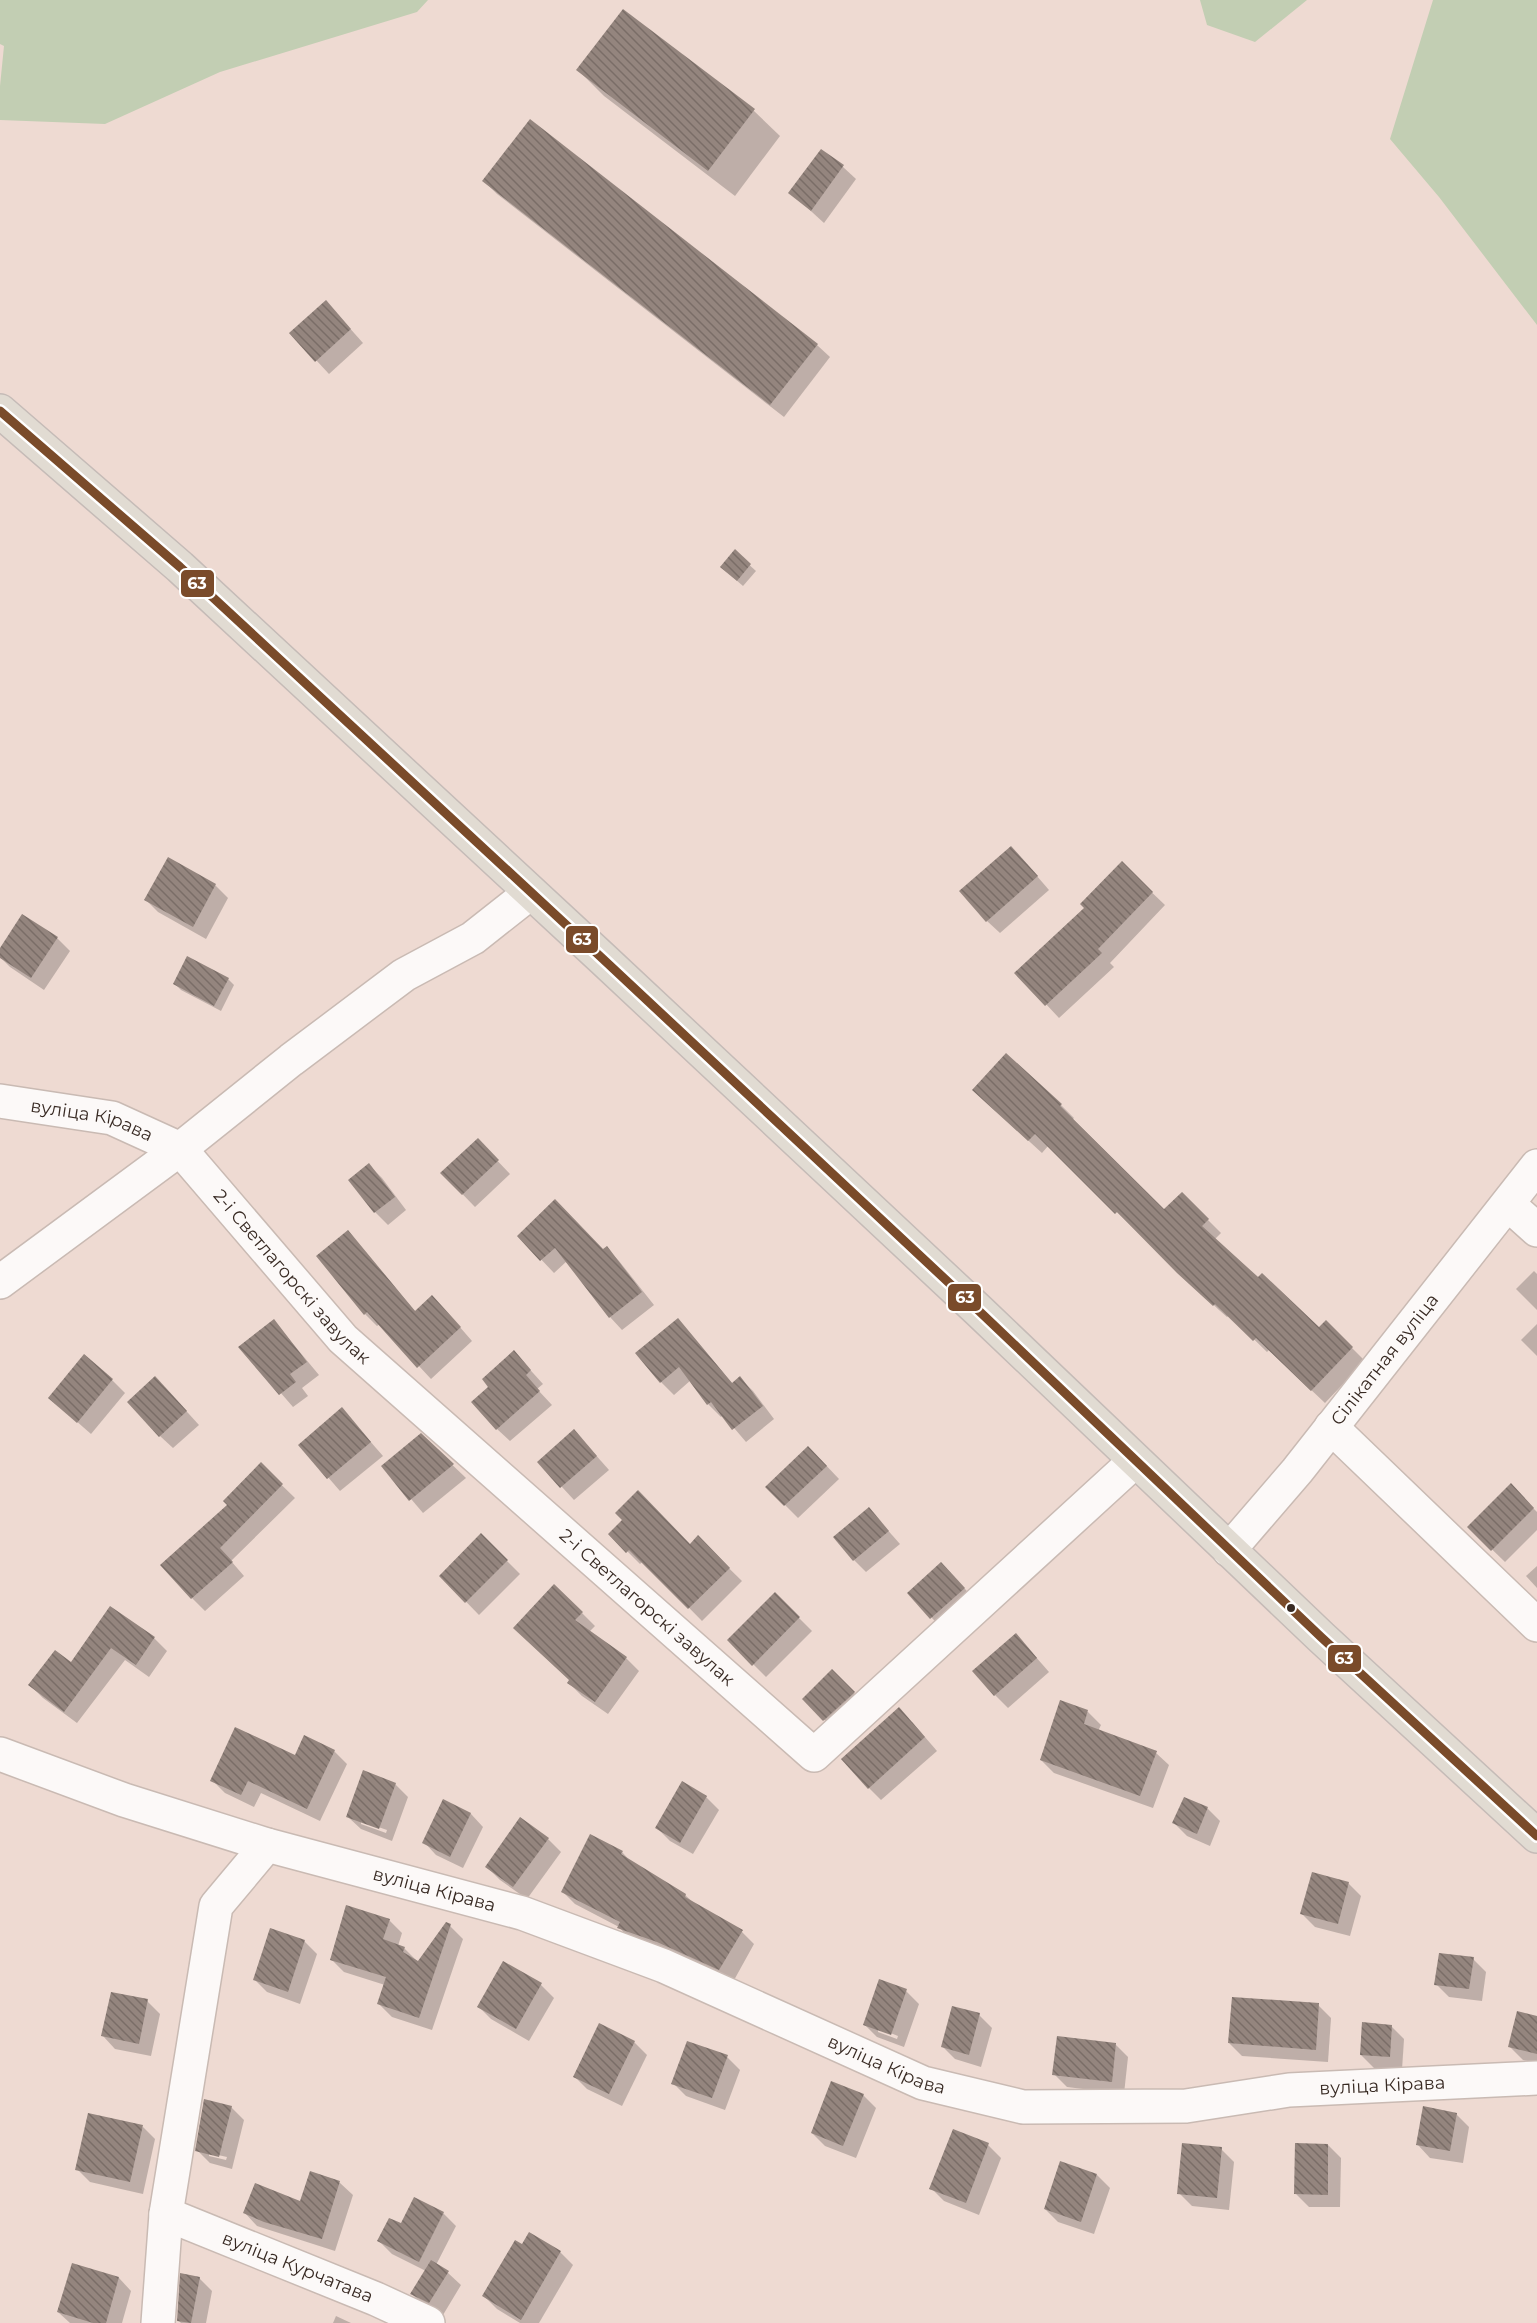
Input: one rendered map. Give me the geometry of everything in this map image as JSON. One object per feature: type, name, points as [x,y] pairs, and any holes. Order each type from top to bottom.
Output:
[{"type":"main road","points":[[0,411],[180,567],[978,1310],[1229,1550],[1537,1836]]},
{"type":"street","points":[[0,1282],[180,1149],[291,1060],[404,975],[473,938],[530,893]]},
{"type":"street","name":"вуліца Кірава","points":[[0,1101],[112,1118],[180,1149]]},
{"type":"street","name":"2-і Светлагорскі завулак","points":[[180,1149],[343,1339],[814,1755],[1135,1461]]},
{"type":"street","name":"Сілікатная вуліца","points":[[1229,1550],[1331,1427],[1537,1167]]},
{"type":"street","points":[[1508,1204],[1537,1230]]},
{"type":"street","points":[[1331,1427],[1537,1625]]},
{"type":"street","name":"вуліца Кірава","points":[[0,1754],[124,1800],[267,1845],[522,1913],[664,1966],[923,2083],[1023,2107],[1186,2106],[1289,2090],[1537,2078]]},
{"type":"street","points":[[158,2323],[166,2214],[216,1906],[267,1845]]},
{"type":"street","name":"вуліца Курчатава","points":[[166,2214],[376,2299],[428,2323]]},
{"type":"green space","points":[[0,0],[428,0],[417,12],[220,72],[105,124],[0,120],[0,86],[4,46],[0,44]]},
{"type":"green space","points":[[1200,0],[1307,0],[1255,42],[1207,25]]},
{"type":"green space","points":[[1433,0],[1537,0],[1537,325],[1439,197],[1390,139]]},
{"type":"building","points":[[623,9],[755,109],[708,171],[576,70]]},
{"type":"building","points":[[530,119],[818,344],[770,405],[482,181]]},
{"type":"building","points":[[821,149],[844,165],[811,211],[788,193]]},
{"type":"building","points":[[326,300],[351,329],[315,362],[289,333]]},
{"type":"building","points":[[735,549],[751,564],[737,581],[720,567]]},
{"type":"building","points":[[1011,846],[1038,876],[986,922],[959,891]]},
{"type":"building","points":[[168,857],[216,884],[193,927],[144,900]]},
{"type":"building","points":[[1122,861],[1153,892],[1098,949],[1102,953],[1045,1006],[1014,973],[1084,908],[1080,904]]},
{"type":"building","points":[[22,914],[58,937],[31,978],[0,958],[0,948]]},
{"type":"building","points":[[187,956],[229,978],[214,1006],[173,984]]},
{"type":"building","points":[[1006,1053],[1062,1104],[1060,1106],[1164,1209],[1182,1192],[1209,1219],[1202,1226],[1258,1277],[1262,1273],[1319,1327],[1326,1320],[1353,1347],[1311,1391],[1256,1338],[1253,1341],[1215,1304],[1213,1306],[1177,1273],[1035,1134],[1028,1141],[972,1090]]},
{"type":"building","points":[[478,1138],[499,1160],[462,1195],[440,1173]]},
{"type":"building","points":[[369,1163],[395,1197],[374,1213],[348,1180]]},
{"type":"building","points":[[555,1199],[603,1249],[607,1246],[642,1292],[609,1318],[555,1248],[540,1261],[517,1236]]},
{"type":"building","points":[[348,1230],[415,1311],[432,1295],[461,1327],[417,1368],[367,1312],[364,1315],[316,1256]]},
{"type":"building","points":[[678,1318],[732,1383],[740,1376],[763,1406],[732,1430],[711,1402],[707,1405],[679,1367],[660,1383],[635,1353]]},
{"type":"building","points":[[274,1319],[307,1362],[290,1374],[296,1382],[279,1395],[238,1347]]},
{"type":"building","points":[[514,1350],[531,1370],[526,1375],[540,1391],[496,1430],[471,1402],[488,1387],[482,1379]]},
{"type":"building","points":[[84,1354],[113,1379],[77,1423],[48,1398]]},
{"type":"building","points":[[155,1376],[187,1411],[159,1437],[127,1402]]},
{"type":"building","points":[[342,1407],[371,1442],[327,1479],[298,1445]]},
{"type":"building","points":[[574,1429],[597,1456],[560,1488],[537,1462]]},
{"type":"building","points":[[421,1433],[454,1464],[409,1501],[381,1466]]},
{"type":"building","points":[[808,1446],[827,1466],[784,1506],[765,1487]]},
{"type":"building","points":[[261,1462],[283,1484],[220,1548],[233,1562],[191,1599],[160,1565],[227,1505],[223,1501]]},
{"type":"building","points":[[1511,1483],[1534,1508],[1491,1551],[1467,1527]]},
{"type":"building","points":[[638,1490],[690,1544],[698,1535],[730,1568],[688,1609],[629,1550],[626,1553],[608,1534],[622,1520],[615,1513]]},
{"type":"building","points":[[869,1507],[889,1531],[853,1561],[833,1537]]},
{"type":"building","points":[[481,1533],[508,1560],[465,1603],[439,1576]]},
{"type":"building","points":[[941,1562],[965,1588],[930,1619],[907,1593]]},
{"type":"building","points":[[554,1584],[583,1612],[575,1620],[627,1657],[595,1702],[567,1683],[569,1680],[513,1628]]},
{"type":"building","points":[[775,1592],[800,1617],[752,1666],[727,1640]]},
{"type":"building","points":[[110,1606],[155,1637],[136,1665],[111,1648],[64,1712],[28,1685],[55,1650],[71,1662]]},
{"type":"building","points":[[1016,1633],[1037,1658],[994,1696],[972,1671]]},
{"type":"building","points":[[832,1669],[855,1692],[823,1721],[802,1699]]},
{"type":"building","points":[[1060,1700],[1088,1710],[1084,1724],[1157,1751],[1140,1796],[1040,1760]]},
{"type":"building","points":[[899,1707],[925,1737],[868,1789],[841,1759]]},
{"type":"building","points":[[235,1727],[295,1755],[304,1735],[335,1750],[307,1809],[248,1781],[241,1795],[210,1781]]},
{"type":"building","points":[[363,1770],[396,1783],[379,1829],[346,1817]]},
{"type":"building","points":[[682,1781],[707,1796],[680,1843],[655,1828]]},
{"type":"building","points":[[1184,1797],[1208,1807],[1197,1834],[1172,1823]]},
{"type":"building","points":[[443,1799],[471,1813],[450,1857],[422,1843]]},
{"type":"building","points":[[520,1817],[549,1838],[513,1887],[485,1867]]},
{"type":"building","points":[[590,1834],[623,1851],[621,1854],[686,1894],[685,1897],[743,1930],[719,1970],[657,1942],[617,1928],[620,1922],[561,1892]]},
{"type":"building","points":[[1312,1872],[1349,1882],[1338,1924],[1300,1914]]},
{"type":"building","points":[[346,1905],[390,1919],[383,1939],[405,1947],[403,1952],[418,1961],[446,1922],[451,1924],[419,2018],[377,2004],[386,1977],[330,1960]]},
{"type":"building","points":[[270,1928],[305,1940],[288,1992],[253,1980]]},
{"type":"building","points":[[1439,1953],[1474,1957],[1469,1989],[1434,1985]]},
{"type":"building","points":[[503,1961],[542,1983],[516,2029],[477,2007]]},
{"type":"building","points":[[879,1979],[907,1989],[891,2035],[863,2025]]},
{"type":"building","points":[[111,1992],[148,1999],[139,2044],[101,2036]]},
{"type":"building","points":[[1232,1997],[1319,2003],[1316,2050],[1228,2043]]},
{"type":"building","points":[[952,2006],[980,2013],[969,2055],[941,2047]]},
{"type":"building","points":[[1517,2011],[1537,2016],[1537,2054],[1508,2047]]},
{"type":"building","points":[[1362,2022],[1392,2025],[1390,2057],[1360,2055]]},
{"type":"building","points":[[599,2023],[635,2041],[609,2094],[573,2077]]},
{"type":"building","points":[[1057,2036],[1116,2043],[1112,2082],[1052,2075]]},
{"type":"building","points":[[687,2041],[728,2055],[712,2098],[671,2084]]},
{"type":"building","points":[[831,2081],[864,2094],[843,2146],[811,2133]]},
{"type":"building","points":[[204,2099],[232,2106],[219,2157],[195,2151]]},
{"type":"building","points":[[1423,2106],[1457,2113],[1450,2151],[1416,2145]]},
{"type":"building","points":[[88,2113],[143,2125],[130,2182],[75,2170]]},
{"type":"building","points":[[953,2129],[989,2143],[966,2203],[929,2189]]},
{"type":"building","points":[[1182,2143],[1222,2147],[1217,2198],[1177,2194]]},
{"type":"building","points":[[1295,2143],[1328,2144],[1328,2195],[1294,2194]]},
{"type":"building","points":[[1060,2161],[1097,2174],[1081,2222],[1044,2209]]},
{"type":"building","points":[[310,2171],[340,2181],[322,2239],[264,2222],[243,2213],[255,2183],[300,2201]]},
{"type":"building","points":[[414,2197],[444,2212],[419,2262],[377,2241],[389,2218],[401,2223]]},
{"type":"building","points":[[529,2232],[561,2251],[521,2320],[482,2296],[515,2240],[522,2244]]},
{"type":"building","points":[[431,2260],[449,2271],[429,2303],[410,2294]]},
{"type":"building","points":[[72,2263],[119,2277],[106,2323],[93,2323],[57,2312]]},
{"type":"building","points":[[180,2273],[200,2277],[191,2323],[177,2321]]},
{"type":"transit line","name":"63","points":[[0,411],[180,567],[603,959],[978,1310],[1321,1637],[1537,1836]]}]
